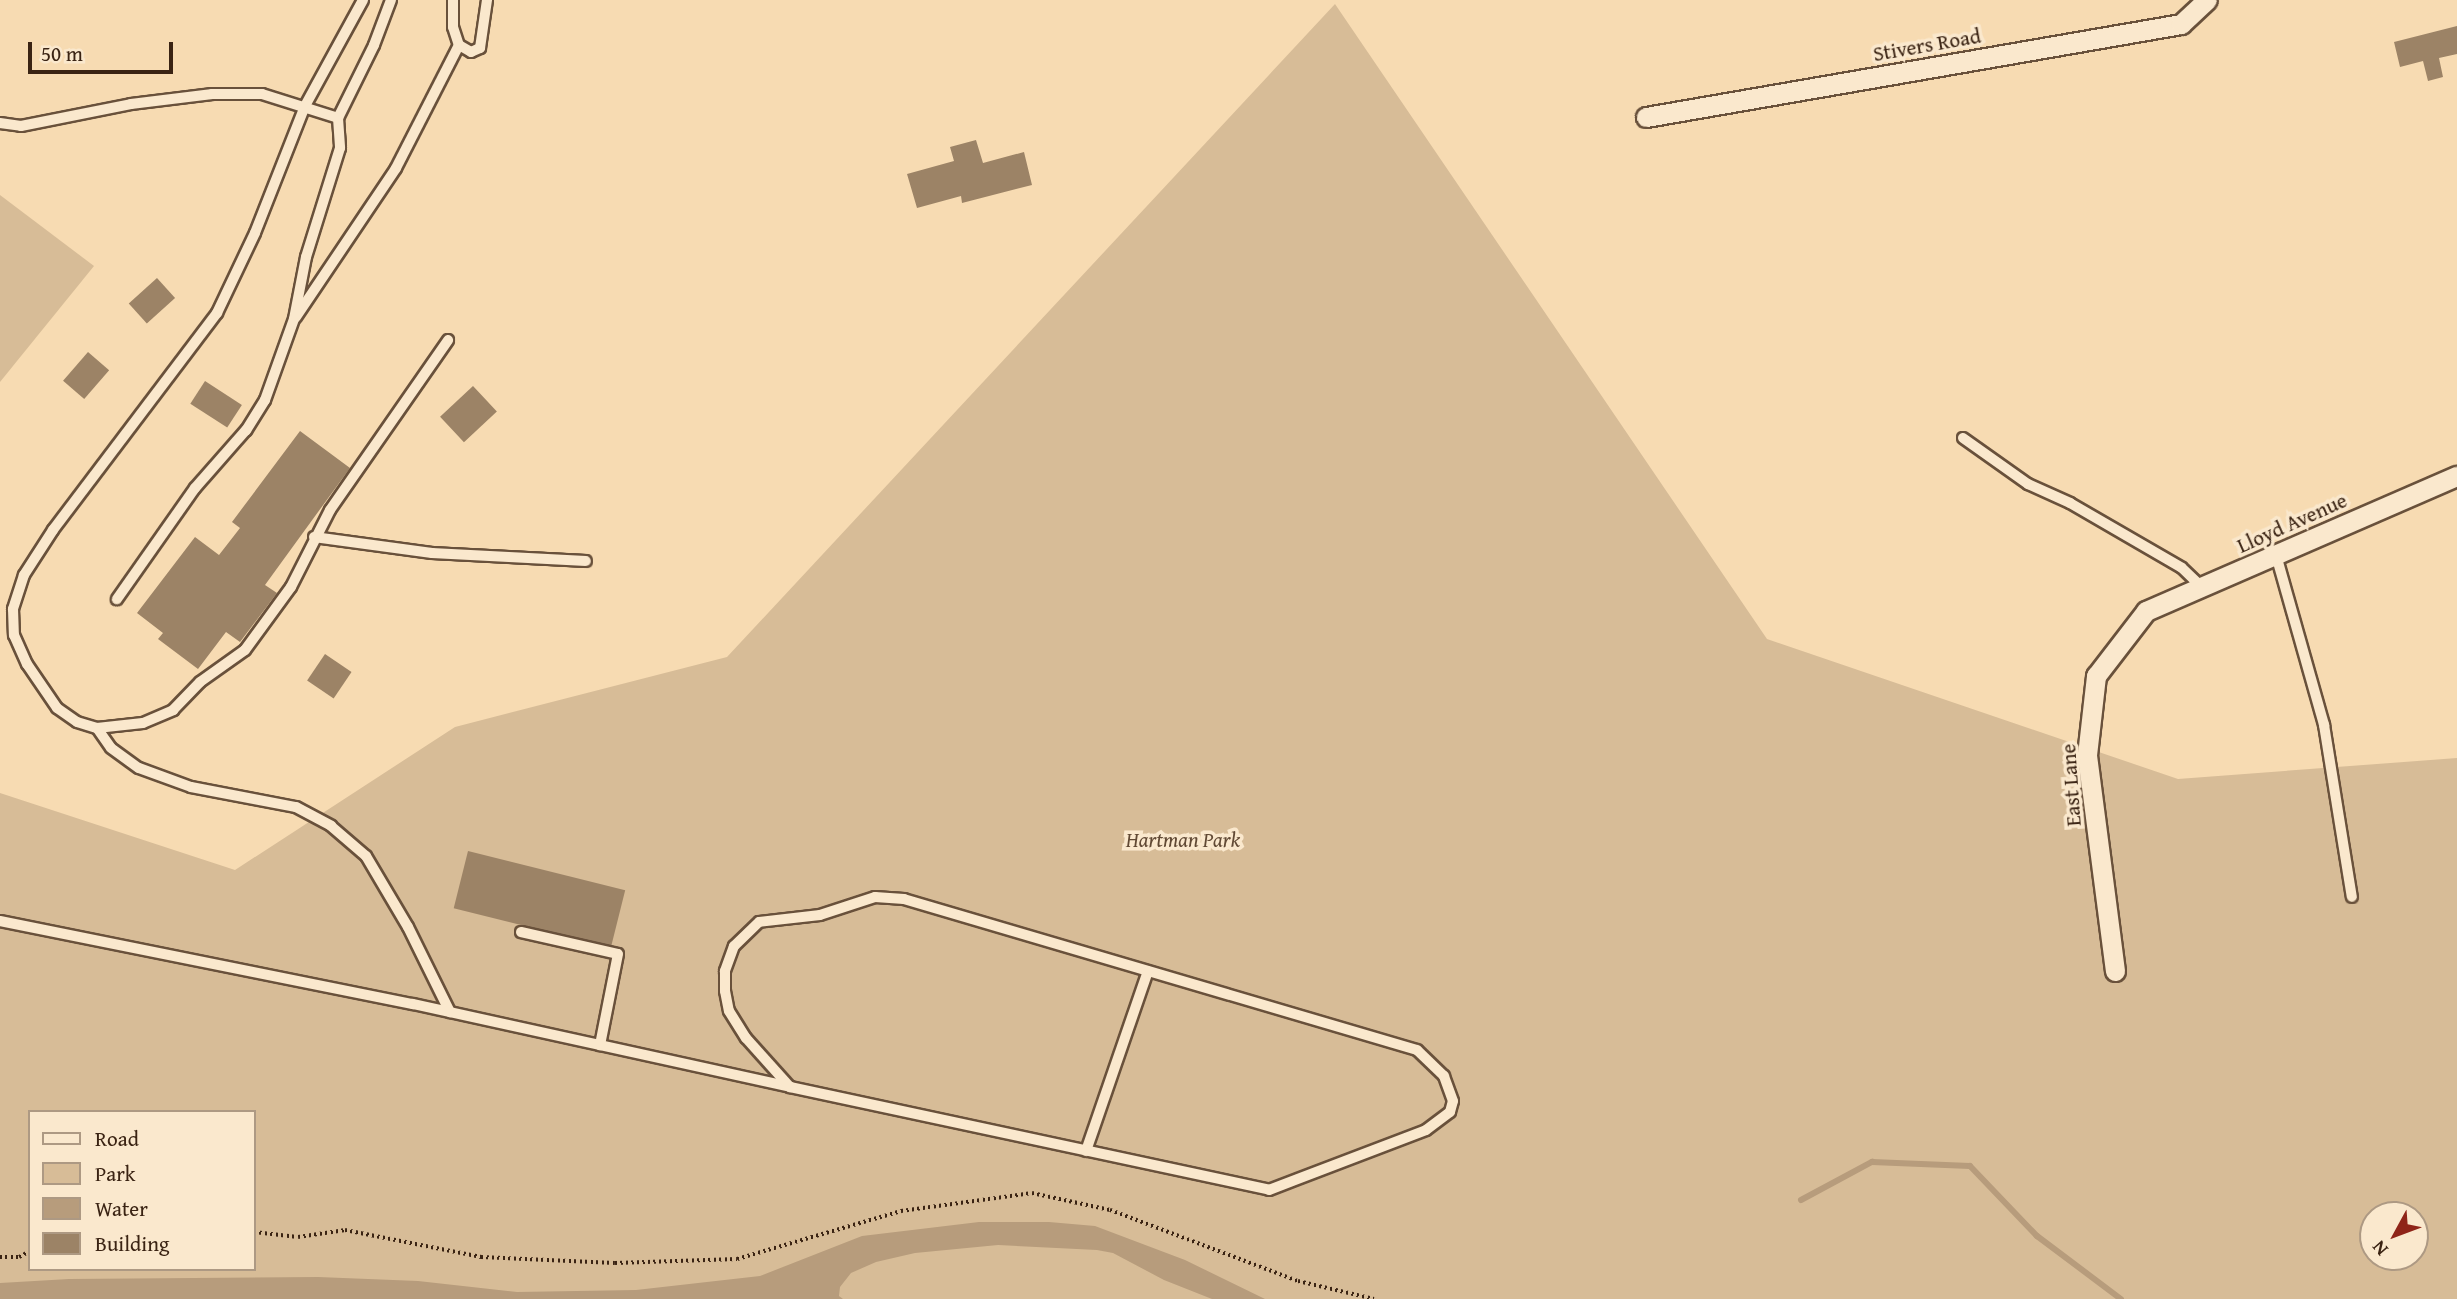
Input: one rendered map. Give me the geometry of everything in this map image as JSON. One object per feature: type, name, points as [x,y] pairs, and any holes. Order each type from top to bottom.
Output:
[{"type":"street","name":"Stivers Road","points":[[1646,117],[2181,24],[2207,0]]},
{"type":"street","name":"Lloyd Avenue","points":[[2146,611],[2457,476]]},
{"type":"street","name":"East Lane","points":[[2115,971],[2087,755],[2096,676],[2146,611]]},
{"type":"lane","points":[[363,0],[305,106],[255,233],[217,313],[53,530],[24,575],[13,609],[14,635],[27,664],[57,708],[77,722],[97,728],[143,723],[173,710],[200,682],[245,650],[291,587],[314,537],[375,443],[448,340]]},
{"type":"lane","points":[[117,599],[195,488],[246,430],[265,400],[294,320],[306,257],[340,148],[338,118],[374,45],[391,0]]},
{"type":"lane","points":[[453,0],[453,27],[459,45],[471,52],[480,48],[487,0]]},
{"type":"lane","points":[[294,320],[396,168],[459,45]]},
{"type":"lane","points":[[0,123],[21,126],[131,104],[212,94],[262,94],[338,118]]},
{"type":"lane","points":[[1963,438],[2028,484],[2070,503],[2182,568],[2203,587]]},
{"type":"lane","points":[[314,537],[432,553],[586,561]]},
{"type":"lane","points":[[2276,555],[2324,725],[2351,897]]},
{"type":"lane","points":[[97,728],[111,748],[139,768],[191,787],[296,807],[331,825],[366,856],[408,927],[450,1012]]},
{"type":"lane","points":[[0,921],[450,1012],[790,1087],[1269,1190],[1426,1130],[1450,1112],[1453,1101],[1444,1076],[1417,1050],[904,900],[874,897],[820,915],[759,922],[734,946],[725,971],[724,991],[729,1011],[746,1038],[790,1087]]},
{"type":"lane","points":[[521,932],[618,954],[600,1045]]},
{"type":"lane","points":[[1086,1151],[1148,971]]},
{"type":"path","points":[[256,1232],[298,1237],[345,1230],[481,1257],[615,1263],[737,1259],[901,1211],[1032,1193],[1110,1210],[1298,1281],[1374,1299]]},
{"type":"path","points":[[0,1257],[19,1257],[28,1252]]},
{"type":"green space","name":"Hartman Park","points":[[1335,4],[1767,639],[2178,779],[2457,758],[2457,1299],[0,1299],[0,793],[235,870],[455,727],[727,657]]},
{"type":"green space","points":[[0,195],[94,266],[0,382]]},
{"type":"water","points":[[979,1222],[1049,1222],[1095,1226],[1185,1260],[1265,1299],[1212,1299],[1164,1280],[1113,1253],[998,1245],[915,1253],[876,1262],[851,1273],[840,1287],[839,1296],[843,1299],[0,1299],[0,1283],[69,1279],[318,1277],[418,1281],[517,1292],[636,1290],[760,1276],[862,1236]]},
{"type":"building","points":[[2457,26],[2457,54],[2439,58],[2443,77],[2428,81],[2423,61],[2400,67],[2394,42]]},
{"type":"building","points":[[976,140],[983,163],[1024,152],[1032,185],[962,203],[961,196],[917,208],[907,174],[954,161],[950,147]]},
{"type":"building","points":[[157,278],[175,298],[147,323],[129,303]]},
{"type":"building","points":[[88,352],[109,370],[84,399],[63,381]]},
{"type":"building","points":[[205,381],[242,405],[227,428],[190,404]]},
{"type":"building","points":[[473,386],[497,412],[464,442],[440,417]]},
{"type":"building","points":[[300,431],[350,468],[265,585],[277,593],[240,642],[226,632],[198,669],[158,639],[163,633],[137,613],[195,537],[219,555],[240,528],[232,522]]},
{"type":"building","points":[[325,654],[352,672],[334,698],[307,681]]},
{"type":"building","points":[[468,851],[625,890],[611,947],[454,908]]},
{"type":"waterway","points":[[1801,1200],[1872,1162],[1970,1166],[2037,1236],[2121,1299]]}]
